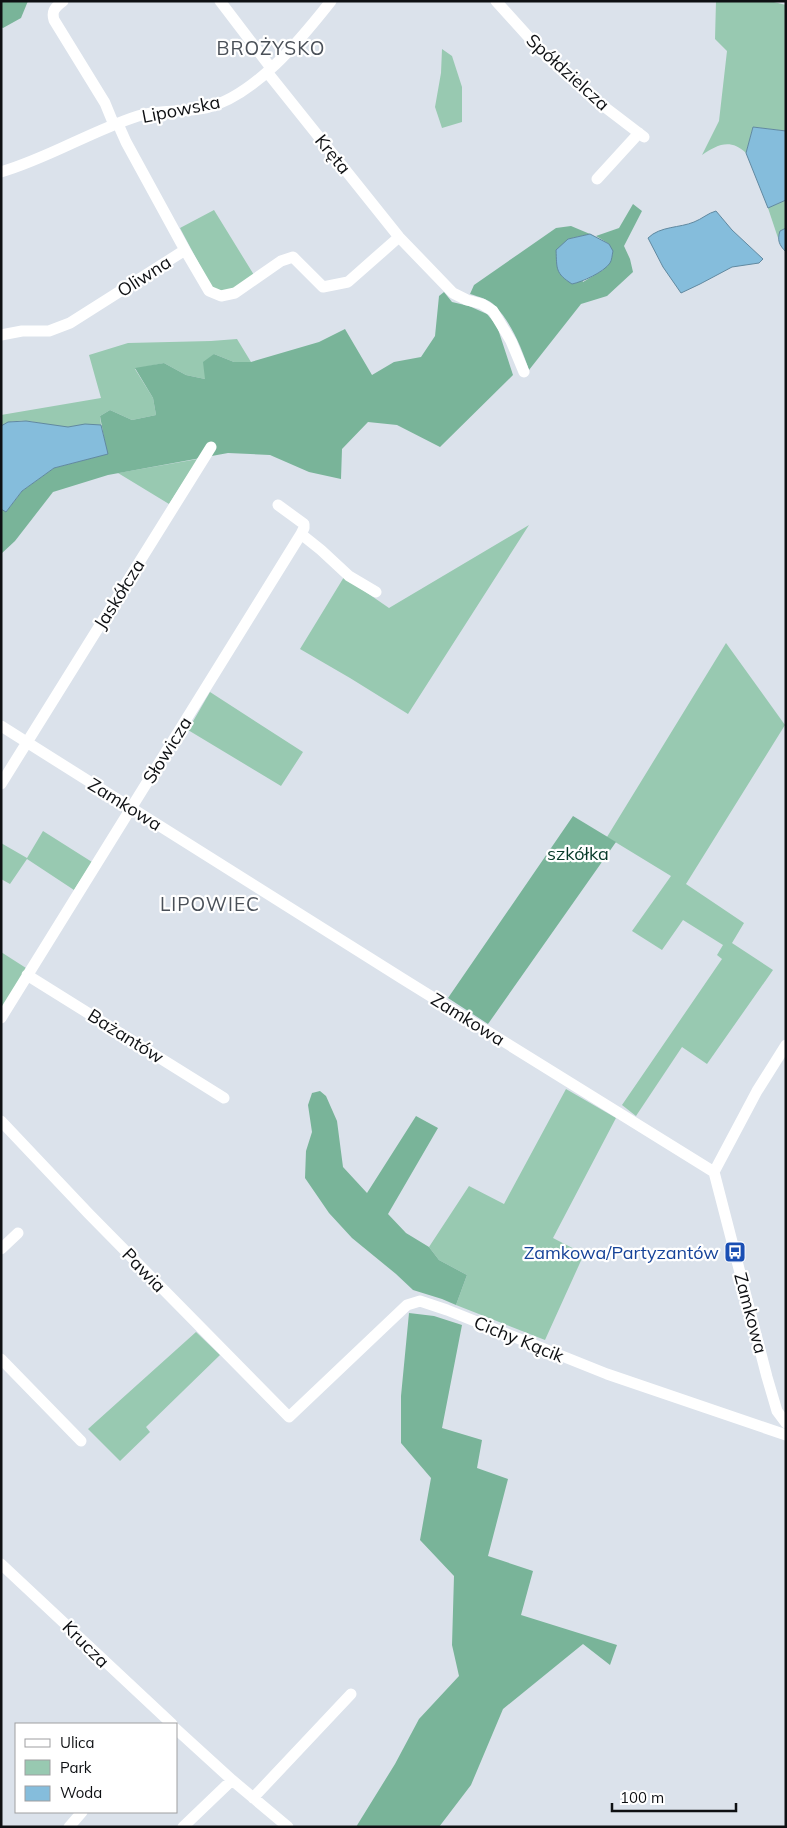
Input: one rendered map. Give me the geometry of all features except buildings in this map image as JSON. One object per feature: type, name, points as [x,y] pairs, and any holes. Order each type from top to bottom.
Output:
[{"type":"street","points":[[63,1],[54,9],[52,14],[54,20],[105,102],[185,250]]},
{"type":"street","name":"Kręta","points":[[220,1],[269,70],[399,237]]},
{"type":"street","name":"Lipowska","points":[[1,172],[36,160],[140,116],[205,108],[225,102],[245,90],[269,70],[332,1]]},
{"type":"street","name":"Spółdzielcza","points":[[496,1],[543,53],[589,95],[642,135],[598,178]]},
{"type":"street","points":[[399,237],[453,293],[467,300],[482,304],[493,312],[506,333],[524,372]]},
{"type":"street","name":"Oliwna","points":[[1,335],[22,331],[49,331],[70,324],[185,250],[209,290],[220,296],[236,293],[281,261],[292,257],[323,287],[348,282],[399,237]]},
{"type":"street","name":"Jaskółcza","points":[[1,784],[212,447]]},
{"type":"street","points":[[278,505],[304,524],[301,534],[348,576],[376,592]]},
{"type":"street","name":"Słowicza","points":[[1,1018],[301,534]]},
{"type":"street","name":"Zamkowa","points":[[1,726],[714,1172],[777,1411],[786,1423]]},
{"type":"street","name":"Bażantów","points":[[27,975],[224,1098]]},
{"type":"street","points":[[714,1172],[757,1091],[786,1045]]},
{"type":"street","name":"Pawia","points":[[1,1121],[89,1214],[289,1417]]},
{"type":"street","points":[[1,1249],[18,1233]]},
{"type":"street","name":"Cichy Kącik","points":[[289,1417],[407,1305],[420,1301],[456,1313],[607,1374],[786,1435]]},
{"type":"street","points":[[1,1359],[81,1441]]},
{"type":"street","name":"Krucza","points":[[1,1564],[171,1723]]},
{"type":"street","points":[[253,1798],[351,1694]]},
{"type":"street","points":[[178,1730],[232,1780],[286,1826]]},
{"type":"street","points":[[183,1827],[232,1780]]},
{"type":"street","points":[[69,1827],[81,1813]]},
{"type":"green space","points":[[1,1],[28,1],[21,18],[3,28],[1,27]]},
{"type":"green space","points":[[716,1],[770,1],[786,5],[786,131],[753,127],[746,153],[740,148],[729,144],[713,148],[702,155],[719,121],[727,51],[715,39]]},
{"type":"green space","points":[[442,49],[452,56],[462,87],[462,122],[442,128],[435,107],[441,73]]},
{"type":"green space","points":[[786,200],[786,228],[780,231],[778,238],[768,208]]},
{"type":"green space","points":[[633,204],[642,211],[624,246],[633,272],[607,296],[581,304],[529,370],[515,336],[501,312],[484,298],[470,294],[474,285],[556,228],[571,226],[590,234],[568,239],[583,282],[603,270],[609,244],[596,236],[619,228]]},
{"type":"green space","points":[[214,210],[254,275],[230,290],[212,288],[180,228]]},
{"type":"green space","points":[[444,292],[452,302],[469,306],[487,314],[497,326],[513,375],[440,447],[397,425],[368,422],[342,449],[341,479],[309,472],[270,455],[228,453],[108,475],[53,492],[15,541],[1,554],[1,509],[6,512],[22,491],[54,468],[107,454],[100,416],[110,410],[132,420],[156,415],[153,398],[135,368],[164,363],[186,375],[205,379],[203,362],[214,354],[234,362],[251,362],[319,342],[345,329],[372,375],[394,362],[421,357],[435,336],[439,296]]},
{"type":"green space","points":[[237,339],[251,362],[234,362],[214,354],[205,379],[186,375],[164,363],[135,369],[153,398],[156,415],[132,420],[110,410],[100,416],[101,425],[61,427],[27,421],[1,424],[1,415],[101,398],[89,355],[128,343]]},
{"type":"green space","points":[[198,459],[169,504],[118,473]]},
{"type":"green space","points":[[529,525],[408,714],[300,649],[344,577],[389,608]]},
{"type":"green space","points":[[726,643],[785,725],[686,884],[744,923],[732,943],[773,970],[707,1064],[682,1047],[636,1116],[622,1105],[722,959],[717,955],[723,945],[683,920],[662,950],[632,931],[671,876],[607,837]]},
{"type":"green space","points":[[210,692],[303,752],[281,786],[188,730]]},
{"type":"green space","name":"szkółka","points":[[573,816],[616,842],[488,1024],[448,998]]},
{"type":"green space","points":[[43,831],[92,862],[74,890],[27,859],[10,884],[1,879],[1,843],[27,858]]},
{"type":"green space","points":[[1,952],[26,968],[1,1010]]},
{"type":"green space","points":[[566,1089],[616,1118],[553,1238],[584,1254],[545,1340],[456,1305],[467,1275],[439,1260],[429,1247],[469,1186],[504,1204]]},
{"type":"green space","points":[[320,1091],[326,1096],[337,1121],[343,1167],[367,1193],[416,1116],[438,1128],[388,1214],[406,1233],[429,1247],[439,1260],[467,1275],[456,1305],[413,1290],[352,1238],[329,1213],[305,1178],[306,1151],[312,1132],[308,1105],[312,1093]]},
{"type":"green space","points":[[409,1313],[434,1316],[462,1325],[442,1428],[482,1440],[477,1468],[508,1479],[488,1556],[533,1571],[521,1615],[617,1645],[610,1665],[583,1644],[503,1709],[471,1785],[439,1827],[356,1827],[395,1764],[419,1719],[459,1676],[452,1645],[454,1576],[420,1540],[431,1478],[401,1443],[401,1396]]},
{"type":"green space","points":[[196,1332],[220,1355],[146,1427],[150,1432],[120,1461],[88,1429]]},
{"type":"water","points":[[753,127],[786,131],[786,200],[768,208],[746,153]]},
{"type":"water","points":[[716,211],[732,230],[763,259],[759,263],[732,267],[681,293],[663,267],[648,238],[658,231],[694,222]]},
{"type":"water","points":[[786,228],[786,252],[780,245],[779,237],[780,231]]},
{"type":"water","points":[[590,234],[609,244],[613,251],[610,263],[598,273],[572,284],[562,277],[558,270],[556,250],[568,239]]},
{"type":"water","points":[[26,421],[68,427],[85,424],[101,425],[108,454],[54,468],[22,491],[6,512],[1,509],[1,426],[8,422]]},
{"type":"place","name":"Zamkowa/Partyzantów","points":[[735,1252]]},
{"type":"district","name":"BROŻYSKO","points":[[271,48]]},
{"type":"district","name":"LIPOWIEC","points":[[210,904]]}]
